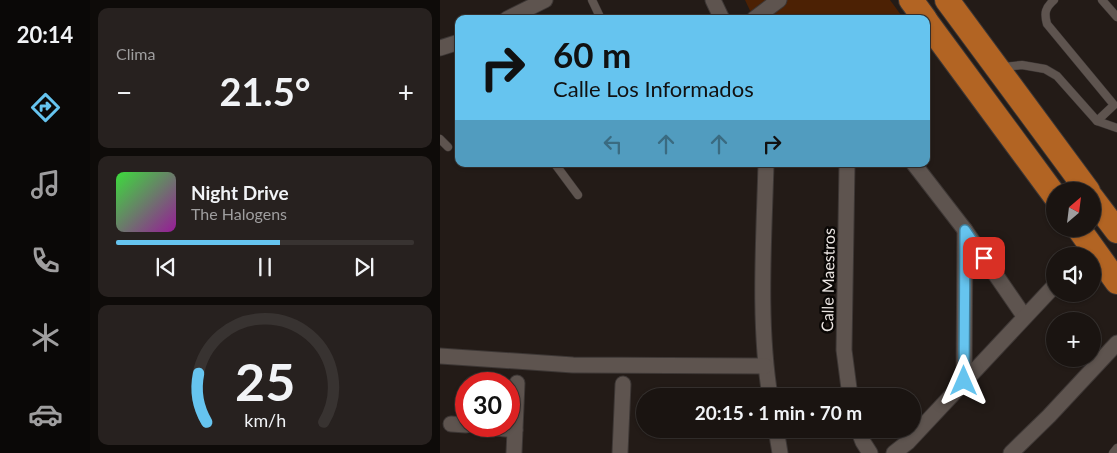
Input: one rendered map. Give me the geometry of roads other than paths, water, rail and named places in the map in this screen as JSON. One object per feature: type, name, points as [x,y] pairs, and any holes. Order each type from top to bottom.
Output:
[{"type":"main road","points":[[911,0],[922,15]]},
{"type":"main road","points":[[947,0],[1081,182]]},
{"type":"main road","points":[[930,25],[1046,184]]},
{"type":"main road","points":[[1101,210],[1117,231]]},
{"type":"main road","points":[[1085,244],[1117,282]]},
{"type":"street","points":[[515,15],[545,0]]},
{"type":"street","points":[[713,0],[720,15]]},
{"type":"street","points":[[759,15],[779,0]]},
{"type":"street","points":[[440,48],[455,43]]},
{"type":"street","points":[[766,167],[763,260],[765,366],[769,388]]},
{"type":"street","name":"Calle Maestros","points":[[847,167],[844,350],[849,388]]},
{"type":"street","points":[[916,167],[965,230],[1024,316]]},
{"type":"street","points":[[964,381],[965,230]]},
{"type":"street","points":[[894,453],[908,442],[1046,294]]},
{"type":"street","points":[[1011,453],[1117,342]]},
{"type":"street","points":[[440,356],[573,365],[765,366]]},
{"type":"street","points":[[620,453],[623,384]]},
{"type":"street","points":[[514,453],[515,437]]},
{"type":"street","points":[[778,438],[780,453]]},
{"type":"street","points":[[861,438],[870,453]]},
{"type":"lane","points":[[592,0],[599,15]]},
{"type":"lane","points":[[1054,0],[1047,6],[1044,14],[1047,24],[1114,105],[1098,121]]},
{"type":"lane","points":[[1102,0],[1117,17]]},
{"type":"lane","points":[[997,68],[1022,66],[1045,69],[1057,76],[1098,121],[1117,128]]},
{"type":"lane","points":[[440,139],[448,147]]},
{"type":"lane","points":[[557,167],[578,195]]},
{"type":"lane","points":[[1114,453],[1117,448]]}]
